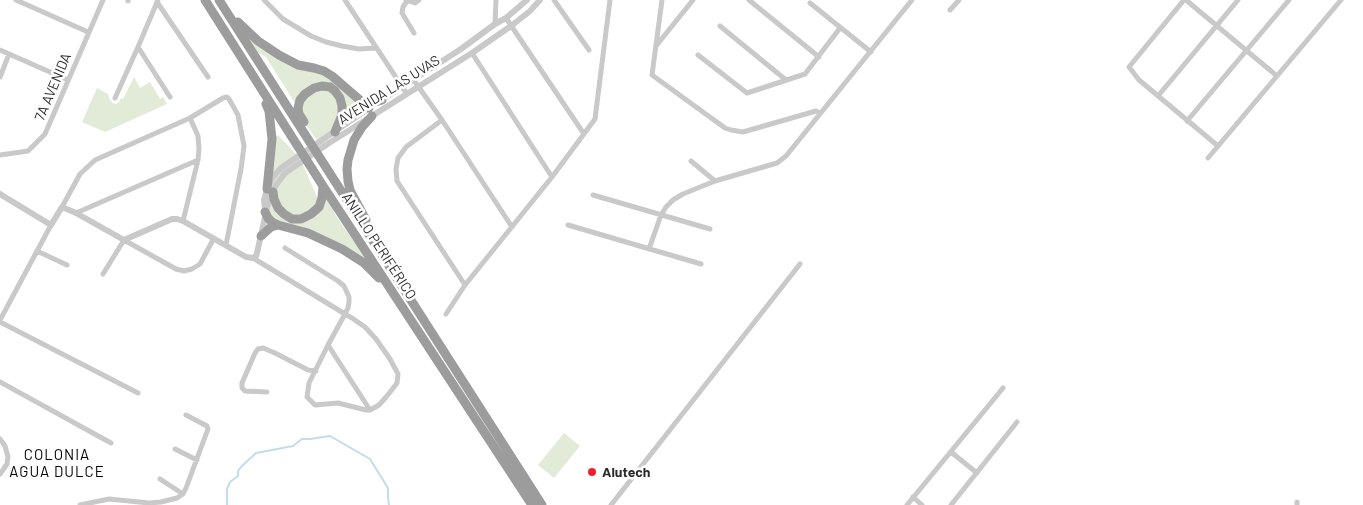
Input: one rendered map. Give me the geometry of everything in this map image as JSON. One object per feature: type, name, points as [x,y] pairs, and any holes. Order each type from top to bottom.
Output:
[{"type":"highway","name":"ANILLO PERIFÉRICO","points":[[205,0],[391,290],[539,505]]},
{"type":"highway","name":"ANILLO PERIFÉRICO","points":[[220,0],[539,505]]},
{"type":"highway","points":[[229,15],[269,48],[298,65],[324,71],[332,76],[360,100],[370,112],[351,149],[347,169],[348,181],[350,190],[384,259]]},
{"type":"highway","points":[[254,78],[269,111],[272,128],[270,190],[278,208],[292,218],[301,219],[319,207],[323,186]]},
{"type":"highway","points":[[310,141],[306,125],[299,114],[298,108],[300,100],[305,94],[314,88],[322,86],[330,87],[335,91],[340,98],[342,106],[342,115],[331,139]]},
{"type":"highway","points":[[360,100],[372,103],[382,100]]},
{"type":"highway","points":[[265,212],[272,222],[278,225],[308,233],[342,249],[364,263],[391,290]]},
{"type":"highway","points":[[261,236],[278,225]]},
{"type":"street","points":[[16,0],[88,32]]},
{"type":"street","name":"7A AVENIDA","points":[[0,155],[28,151],[45,134],[102,0]]},
{"type":"street","points":[[264,0],[283,19],[311,36],[342,46],[359,49],[376,48]]},
{"type":"street","points":[[344,0],[407,94]]},
{"type":"street","points":[[414,34],[402,13],[402,7],[407,0],[415,3],[419,0]]},
{"type":"street","points":[[495,24],[496,0]]},
{"type":"street","name":"AVENIDA LAS UVAS","points":[[370,112],[382,100],[506,18],[527,0]]},
{"type":"street","name":"AVENIDA LAS UVAS","points":[[253,258],[257,253],[270,190],[290,165],[370,112],[407,94],[472,53],[511,26],[530,11],[540,0]]},
{"type":"street","points":[[554,0],[589,50]]},
{"type":"street","points":[[446,314],[465,285],[552,176],[595,118],[610,0]]},
{"type":"street","points":[[662,0],[652,75],[725,128],[743,132],[816,111],[820,113]]},
{"type":"street","points":[[656,47],[693,0]]},
{"type":"street","points":[[749,0],[818,57]]},
{"type":"street","points":[[649,249],[661,215],[673,200],[714,181],[777,163],[786,156],[912,0]]},
{"type":"street","points":[[950,10],[959,0]]},
{"type":"street","points":[[1218,146],[1139,80],[1129,67],[1185,0],[1277,76]]},
{"type":"street","points":[[1158,96],[1238,0]]},
{"type":"street","points":[[1187,120],[1288,0]]},
{"type":"street","points":[[1208,158],[1340,0]]},
{"type":"street","points":[[115,98],[157,1]]},
{"type":"street","points":[[157,1],[208,77]]},
{"type":"street","points":[[810,3],[871,52]]},
{"type":"street","points":[[506,18],[584,134]]},
{"type":"street","points":[[720,26],[786,80]]},
{"type":"street","points":[[698,55],[747,93],[805,74],[840,28]]},
{"type":"street","points":[[138,48],[170,98]]},
{"type":"street","points":[[0,50],[68,80]]},
{"type":"street","points":[[472,53],[552,176]]},
{"type":"street","points":[[0,77],[9,54]]},
{"type":"street","points":[[413,79],[512,227]]},
{"type":"street","points":[[138,393],[0,321],[51,224],[80,174],[95,160],[190,118],[223,98],[227,98],[238,115],[244,146],[226,245]]},
{"type":"street","points":[[183,220],[199,149],[198,136],[190,118]]},
{"type":"street","points":[[442,120],[406,148],[398,158],[396,169],[397,181],[465,285]]},
{"type":"street","points":[[76,213],[198,160]]},
{"type":"street","points":[[691,161],[714,181]]},
{"type":"street","points":[[0,194],[51,224]]},
{"type":"street","points":[[593,195],[710,229]]},
{"type":"street","points":[[62,207],[176,269],[184,271],[200,264],[214,238]]},
{"type":"street","points":[[104,274],[124,240],[172,219],[183,220],[246,257],[253,258],[344,314],[365,327],[376,338],[398,374],[397,383],[379,405],[370,410],[338,403],[315,405],[307,397],[310,383],[344,314],[349,297],[344,286],[338,281],[285,248]]},
{"type":"street","points":[[568,225],[701,264]]},
{"type":"street","points":[[37,251],[67,265]]},
{"type":"street","points":[[611,505],[800,264]]},
{"type":"street","points":[[328,345],[370,410]]},
{"type":"street","points":[[267,392],[246,391],[242,388],[242,383],[258,349],[263,348],[308,370],[316,371]]},
{"type":"street","points":[[0,382],[111,443]]},
{"type":"street","points":[[907,505],[1003,388]]},
{"type":"street","points":[[80,505],[109,499],[161,502],[177,498],[182,494],[208,429],[207,426],[186,414]]},
{"type":"street","points":[[951,505],[1017,422]]},
{"type":"street","points":[[0,439],[5,446],[8,457],[0,474]]},
{"type":"street","points":[[175,450],[197,460]]},
{"type":"street","points":[[951,452],[977,473]]},
{"type":"street","points":[[160,479],[182,494]]},
{"type":"street","points":[[913,497],[922,505]]},
{"type":"green space","points":[[250,33],[269,49],[314,68],[369,108],[319,143],[306,125],[298,108],[266,57],[251,49],[244,37]]},
{"type":"green space","points":[[134,77],[140,88],[150,82],[160,99],[163,97],[167,104],[105,132],[82,122],[97,88],[108,94],[110,100],[116,104],[121,98],[123,99]]},
{"type":"green space","points":[[272,134],[279,136],[296,154],[317,197],[322,198],[330,195],[334,213],[354,242],[364,249],[371,258],[364,263],[268,218]]},
{"type":"green space","points":[[564,433],[580,446],[554,478],[538,465]]},
{"type":"waterway","points":[[227,505],[227,489],[230,482],[238,476],[238,471],[241,467],[256,453],[293,446],[302,439],[330,436],[370,459],[388,488],[389,505]]},
{"type":"place","name":"Alutech","points":[[592,472]]},
{"type":"district","name":"COLONIA AGUA DULCE","points":[[57,464]]}]
